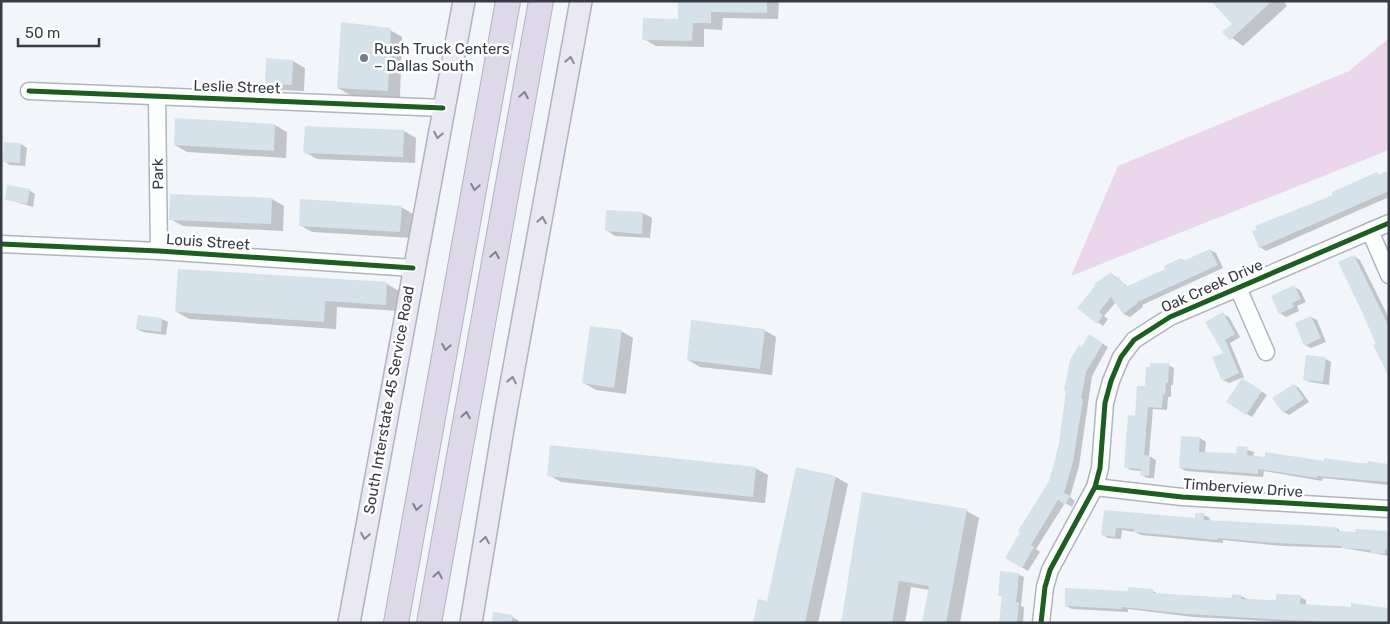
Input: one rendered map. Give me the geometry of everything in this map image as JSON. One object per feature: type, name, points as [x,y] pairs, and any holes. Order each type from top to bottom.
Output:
[{"type":"highway","points":[[396,623],[508,1]]},
{"type":"highway","points":[[429,623],[541,1]]},
{"type":"main road","name":"South Interstate 45 Service Road","points":[[349,623],[413,268],[464,1]]},
{"type":"main road","points":[[471,623],[505,417],[581,1]]},
{"type":"street","name":"Leslie Street","points":[[29,91],[443,108]]},
{"type":"street","name":"Park","points":[[157,96],[159,251]]},
{"type":"street","name":"Oak Creek Drive","points":[[1041,623],[1045,587],[1050,570],[1095,487],[1100,468],[1104,403],[1122,357],[1134,340],[1150,328],[1389,223]]},
{"type":"street","points":[[1370,231],[1389,275]]},
{"type":"street","name":"Louis Street","points":[[1,244],[159,251],[413,268]]},
{"type":"street","points":[[1238,288],[1266,352]]},
{"type":"street","name":"Timberview Drive","points":[[1095,487],[1182,496],[1389,509]]},
{"type":"shaded area","points":[[1389,38],[1389,150],[1071,276],[1118,166],[1349,71]]},
{"type":"building","points":[[678,1],[767,1],[767,13],[711,12],[711,23],[693,23],[692,41],[642,40],[643,18],[678,19]]},
{"type":"building","points":[[1211,1],[1272,1],[1230,40],[1222,32],[1232,24]]},
{"type":"building","name":"Rush Truck Centers – Dallas South","points":[[341,22],[391,28],[388,91],[337,88]]},
{"type":"building","points":[[266,58],[293,60],[292,85],[265,84]]},
{"type":"building","points":[[175,118],[275,124],[274,151],[174,145]]},
{"type":"building","points":[[305,126],[404,130],[403,157],[303,153]]},
{"type":"building","points":[[4,142],[21,143],[20,163],[3,162]]},
{"type":"building","points":[[1389,170],[1389,191],[1259,248],[1252,231],[1256,230],[1255,226],[1333,195],[1332,192],[1377,172],[1378,175]]},
{"type":"building","points":[[7,185],[30,189],[27,204],[5,200]]},
{"type":"building","points":[[170,194],[272,198],[271,224],[169,220]]},
{"type":"building","points":[[300,199],[402,206],[400,232],[299,226]]},
{"type":"building","points":[[606,210],[643,212],[642,234],[605,231]]},
{"type":"building","points":[[1210,249],[1218,265],[1137,302],[1123,314],[1111,297],[1099,312],[1103,315],[1097,324],[1077,308],[1095,286],[1094,284],[1111,272],[1116,279],[1119,277],[1126,287],[1165,269],[1164,266],[1181,258],[1183,261]]},
{"type":"building","points":[[1354,255],[1389,327],[1389,377],[1373,345],[1376,344],[1362,312],[1338,262]]},
{"type":"building","points":[[178,269],[387,282],[386,305],[325,301],[324,322],[175,312]]},
{"type":"building","points":[[1294,285],[1301,299],[1292,303],[1294,307],[1279,314],[1271,296]]},
{"type":"building","points":[[1223,312],[1235,334],[1225,340],[1239,373],[1222,381],[1212,357],[1223,353],[1205,322]]},
{"type":"building","points":[[138,315],[162,318],[161,332],[136,329]]},
{"type":"building","points":[[1311,316],[1321,338],[1304,346],[1295,323]]},
{"type":"building","points":[[691,320],[765,329],[760,369],[687,360]]},
{"type":"building","points":[[590,326],[622,330],[614,388],[582,383]]},
{"type":"building","points":[[1089,334],[1103,343],[1086,372],[1073,462],[1064,493],[1070,496],[1065,505],[1058,500],[1031,545],[1034,547],[1022,568],[1005,558],[1020,532],[1018,531],[1049,481],[1058,450],[1066,391],[1064,391],[1070,360],[1079,345],[1082,347]]},
{"type":"building","points":[[1306,355],[1326,357],[1323,382],[1303,380]]},
{"type":"building","points":[[1150,363],[1169,363],[1168,383],[1166,383],[1165,395],[1163,394],[1162,408],[1148,407],[1144,455],[1150,456],[1149,476],[1140,475],[1141,469],[1124,468],[1128,415],[1135,416],[1137,386],[1145,386],[1146,367],[1150,367]]},
{"type":"building","points":[[1242,378],[1262,391],[1246,415],[1226,402]]},
{"type":"building","points":[[1294,384],[1304,399],[1283,413],[1272,398]]},
{"type":"building","points":[[1181,436],[1200,437],[1199,452],[1236,453],[1237,446],[1248,447],[1247,455],[1265,457],[1265,452],[1324,461],[1324,458],[1367,464],[1368,461],[1389,464],[1389,482],[1317,476],[1317,478],[1258,469],[1258,474],[1179,468]]},
{"type":"building","points":[[550,445],[756,467],[753,497],[547,476]]},
{"type":"building","points":[[796,467],[836,476],[805,623],[753,623],[758,599],[767,601]]},
{"type":"building","points":[[862,492],[967,509],[946,623],[922,623],[929,586],[899,581],[892,623],[841,623]]},
{"type":"building","points":[[1104,510],[1195,518],[1195,513],[1204,513],[1204,520],[1337,527],[1337,531],[1355,532],[1356,529],[1389,531],[1389,550],[1385,549],[1385,554],[1370,553],[1371,550],[1341,548],[1341,546],[1218,538],[1217,540],[1133,532],[1134,529],[1116,528],[1115,537],[1101,535]]},
{"type":"building","points":[[1000,571],[1019,573],[1016,602],[1019,603],[1017,623],[999,623],[1002,596],[998,596]]},
{"type":"building","points":[[1128,587],[1153,589],[1153,593],[1232,598],[1232,594],[1241,595],[1241,599],[1276,600],[1276,594],[1301,595],[1300,604],[1351,607],[1351,603],[1389,608],[1388,623],[1341,623],[1186,614],[1122,607],[1122,609],[1065,606],[1065,588],[1128,591]]},
{"type":"building","points":[[493,612],[513,615],[511,623],[492,623]]},
{"type":"cycle path","points":[[29,91],[443,108]]},
{"type":"cycle path","points":[[1041,623],[1045,587],[1050,570],[1095,487],[1100,468],[1105,403],[1111,381],[1121,357],[1134,340],[1170,317],[1389,223]]},
{"type":"cycle path","points":[[1,244],[159,251],[413,268]]},
{"type":"cycle path","points":[[1095,487],[1182,497],[1389,509]]},
{"type":"place","name":"Rush Truck Centers – Dallas South","points":[[364,58]]}]
